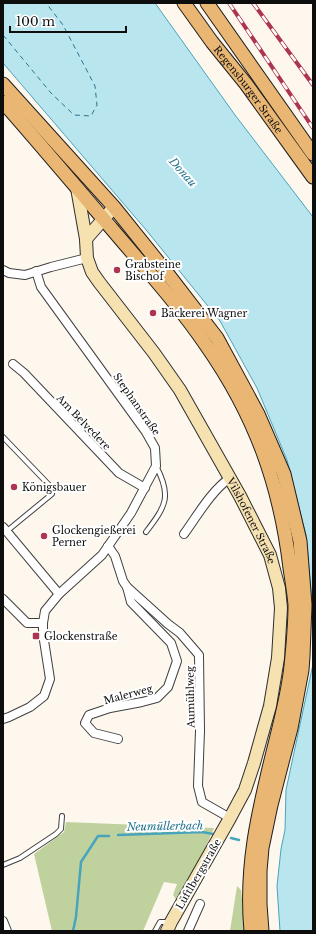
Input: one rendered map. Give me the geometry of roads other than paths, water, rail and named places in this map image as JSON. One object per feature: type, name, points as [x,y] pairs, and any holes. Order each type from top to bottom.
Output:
[{"type":"main road","name":"Regensburger Straße","points":[[184,3],[246,84],[313,176]]},
{"type":"main road","name":"Regensburger Straße","points":[[207,3],[313,154]]},
{"type":"main road","points":[[3,84],[114,207],[167,273],[216,338],[239,377],[258,414],[284,474],[300,541],[305,605],[302,670],[291,728],[271,805],[262,848],[260,871],[262,931]]},
{"type":"main road","points":[[3,102],[155,279],[206,344],[249,417],[271,474],[281,509],[287,540],[295,606],[291,668],[251,851],[249,897],[251,931]]},
{"type":"street","name":"Vilshofener Straße","points":[[77,188],[86,239],[87,258],[92,272],[154,353],[180,390],[240,496],[270,555],[279,588],[281,608],[278,658],[270,706],[245,790],[230,818]]},
{"type":"street","points":[[86,239],[114,207]]},
{"type":"street","points":[[3,270],[9,273],[26,276],[36,271],[87,258]]},
{"type":"street","name":"Stephanstraße","points":[[36,271],[41,287],[146,432],[155,448],[156,466]]},
{"type":"street","name":"Am Belvedere","points":[[13,364],[119,473],[144,488]]},
{"type":"street","points":[[3,719],[30,707],[44,696],[50,679],[42,623],[45,611],[59,594],[102,555],[131,513],[156,466]]},
{"type":"street","points":[[184,534],[213,494],[230,478]]},
{"type":"street","points":[[5,529],[59,594]]},
{"type":"street","name":"Aumühlweg","points":[[108,546],[114,556],[123,581],[127,587],[160,618],[180,633],[198,655],[200,731],[198,786],[202,802],[230,818]]},
{"type":"street","name":"Malerweg","points":[[118,739],[94,734],[85,723],[89,715],[110,708],[157,698],[168,687],[177,661],[171,643],[131,602],[127,587]]},
{"type":"street","points":[[3,599],[27,623],[42,623]]},
{"type":"street","name":"Lüftlbergstraße","points":[[169,926],[230,818]]},
{"type":"street","name":"Lüftlbergstraße","points":[[188,931],[200,904]]},
{"type":"street","points":[[3,921],[7,931]]},
{"type":"lane","points":[[3,437],[52,488],[52,494],[5,529]]},
{"type":"lane","points":[[146,532],[158,517],[164,504],[165,489],[156,466]]},
{"type":"lane","points":[[3,865],[20,858],[56,834],[61,829],[62,816]]},
{"type":"lane","points":[[154,931],[160,922],[169,926]]},
{"type":"water","name":"Donau","points":[[3,3],[155,3],[235,115],[313,217],[313,664],[312,601],[306,535],[287,460],[257,388],[220,321],[147,231],[3,63]]},
{"type":"water","points":[[313,664],[313,931],[280,931],[277,886],[281,849],[285,830],[286,790]]},
{"type":"waterway","name":"Neumüllerbach","points":[[118,835],[202,832],[213,834]]},
{"type":"waterway","name":"Neumüllerbach","points":[[73,931],[76,917],[81,862],[98,836],[109,836]]},
{"type":"waterway","name":"Neumüllerbach","points":[[231,838],[239,840]]},
{"type":"railway","points":[[229,3],[313,128]]},
{"type":"railway","points":[[253,3],[313,85]]},
{"type":"place","name":"Grabsteine Bischof","points":[[117,270]]},
{"type":"place","name":"Bäckerei Wagner","points":[[153,313]]},
{"type":"place","name":"Königsbauer","points":[[14,487]]},
{"type":"place","name":"Glockengießerei Perner","points":[[44,536]]},
{"type":"place","name":"Glockenstraße","points":[[36,636]]}]
